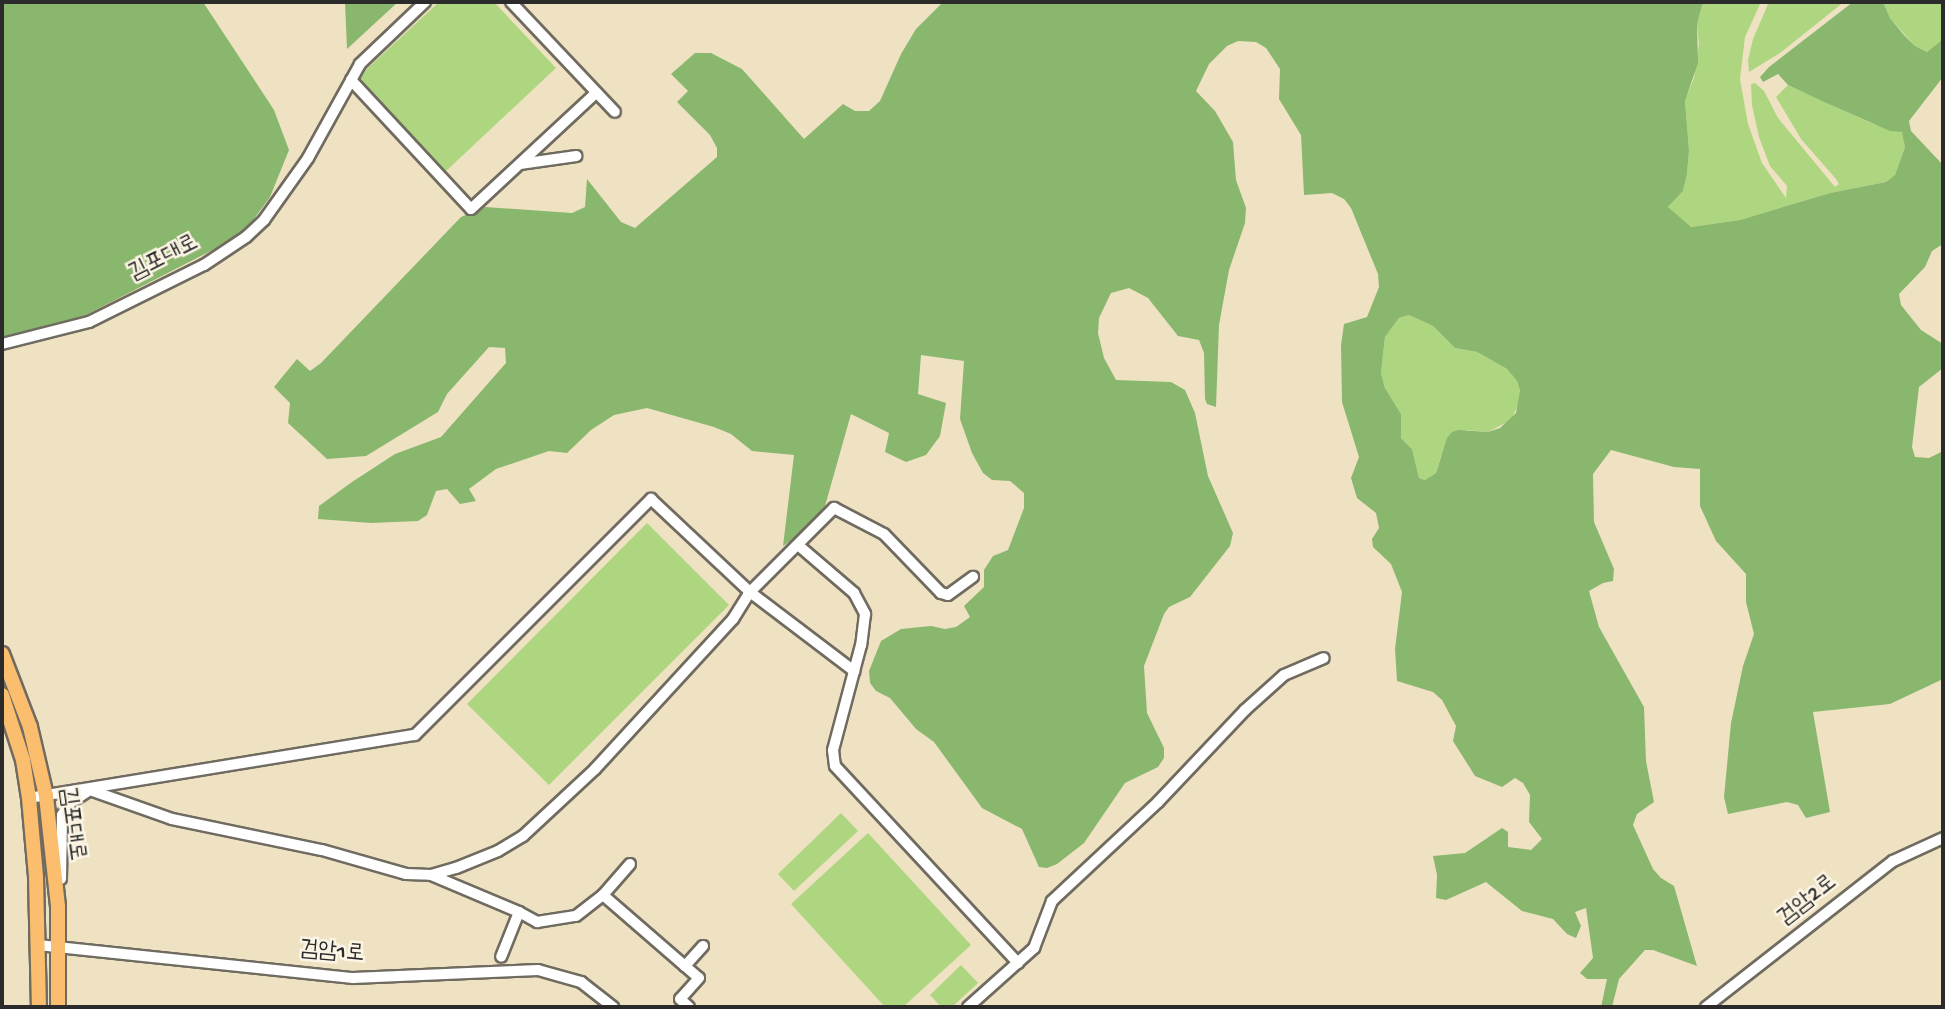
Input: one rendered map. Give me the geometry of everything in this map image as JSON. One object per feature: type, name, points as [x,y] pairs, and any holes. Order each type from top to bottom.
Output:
[{"type":"main road","name":"김포대로","points":[[2,654],[30,727],[46,796],[58,907],[58,1007]]},
{"type":"main road","name":"김포대로","points":[[2,695],[23,760],[29,798],[39,1007]]},
{"type":"street","name":"김포대로","points":[[2,344],[89,322],[229,251],[264,220],[309,158],[360,64],[425,2]]},
{"type":"street","points":[[511,2],[615,112]]},
{"type":"street","points":[[351,80],[471,209],[596,93]]},
{"type":"street","points":[[519,164],[576,156]]},
{"type":"street","points":[[29,798],[415,734],[651,499],[750,592],[854,671]]},
{"type":"street","points":[[431,875],[498,851],[530,830],[596,769],[649,713],[733,619],[750,592],[834,508],[884,534],[941,593],[948,595],[973,577]]},
{"type":"street","points":[[798,545],[854,593],[865,614],[854,671],[833,750],[835,766],[1018,963]]},
{"type":"street","points":[[968,1007],[1018,963],[1041,936],[1052,901],[1142,819],[1265,692],[1284,675],[1324,658]]},
{"type":"street","points":[[90,790],[172,818],[300,845],[406,874],[431,875],[537,922],[576,916],[603,895],[630,864]]},
{"type":"street","points":[[58,907],[62,815],[70,803],[90,790]]},
{"type":"street","name":"검암2로","points":[[1706,1007],[1886,866],[1916,848],[1943,838]]},
{"type":"street","points":[[603,895],[699,978],[680,999],[689,1007]]},
{"type":"street","points":[[501,957],[519,912]]},
{"type":"street","name":"검암1로","points":[[38,945],[353,978],[538,970],[581,982],[613,1007]]},
{"type":"street","points":[[685,966],[703,946]]},
{"type":"green space","points":[[2,2],[203,2],[274,110],[289,150],[270,197],[251,223],[234,239],[74,321],[2,339]]},
{"type":"green space","points":[[345,2],[398,2],[347,49]]},
{"type":"green space","points":[[439,2],[494,2],[556,68],[445,172],[357,78]]},
{"type":"green space","points":[[943,2],[1703,2],[1697,24],[1698,63],[1685,101],[1689,150],[1687,174],[1683,191],[1668,207],[1691,227],[1740,220],[1830,193],[1886,182],[1895,175],[1905,147],[1902,132],[1890,131],[1822,101],[1788,85],[1778,74],[1763,82],[1760,77],[1769,67],[1853,2],[1883,2],[1890,18],[1904,35],[1915,46],[1927,52],[1943,39],[1943,77],[1909,121],[1911,131],[1943,165],[1943,244],[1932,251],[1925,267],[1899,294],[1901,305],[1921,330],[1943,344],[1943,368],[1919,387],[1912,447],[1915,457],[1929,458],[1943,451],[1943,679],[1890,704],[1813,712],[1830,812],[1806,818],[1798,805],[1787,802],[1728,814],[1724,797],[1731,723],[1743,666],[1754,634],[1746,602],[1746,574],[1716,541],[1700,506],[1700,469],[1674,467],[1611,450],[1593,474],[1594,522],[1614,569],[1613,581],[1589,591],[1599,627],[1644,707],[1646,761],[1654,802],[1637,814],[1633,825],[1653,869],[1674,886],[1697,966],[1653,950],[1645,950],[1619,979],[1612,1007],[1601,1007],[1607,979],[1587,979],[1580,973],[1593,958],[1586,908],[1575,912],[1581,926],[1576,938],[1567,934],[1553,919],[1522,911],[1486,882],[1446,900],[1436,898],[1437,875],[1433,856],[1465,853],[1502,828],[1508,832],[1508,847],[1531,850],[1542,839],[1529,822],[1530,795],[1523,783],[1515,778],[1502,787],[1475,776],[1453,741],[1456,726],[1442,700],[1433,692],[1397,681],[1395,649],[1402,592],[1391,564],[1373,547],[1372,539],[1379,528],[1376,513],[1357,498],[1351,478],[1359,457],[1342,402],[1341,345],[1344,324],[1367,317],[1379,287],[1378,274],[1351,208],[1344,199],[1332,193],[1304,195],[1301,135],[1279,99],[1280,69],[1266,48],[1256,42],[1238,41],[1227,46],[1209,64],[1196,91],[1215,111],[1233,142],[1236,180],[1246,208],[1245,223],[1229,270],[1219,325],[1216,407],[1207,404],[1205,399],[1204,353],[1199,340],[1178,336],[1148,298],[1129,288],[1111,293],[1099,318],[1098,333],[1104,358],[1116,380],[1171,382],[1185,390],[1195,413],[1208,476],[1233,533],[1230,546],[1190,597],[1169,607],[1144,666],[1147,713],[1164,748],[1164,758],[1158,767],[1125,783],[1084,843],[1057,864],[1047,868],[1039,867],[1022,829],[982,808],[934,742],[916,729],[890,698],[876,691],[870,683],[869,671],[881,641],[901,629],[931,626],[945,629],[956,627],[970,617],[964,606],[984,587],[984,570],[993,556],[1008,550],[1024,508],[1024,493],[1010,481],[992,480],[983,473],[972,453],[960,419],[964,361],[921,355],[918,394],[946,403],[940,436],[926,455],[906,462],[885,452],[889,433],[851,414],[825,506],[806,530],[783,546],[794,455],[752,451],[731,434],[714,427],[647,408],[614,415],[591,430],[567,453],[549,451],[496,469],[469,489],[476,501],[460,504],[447,489],[436,491],[427,515],[418,521],[371,523],[318,519],[319,506],[352,482],[395,454],[441,437],[506,363],[505,348],[489,347],[447,394],[438,412],[366,456],[327,459],[288,423],[290,403],[274,387],[297,359],[310,371],[321,363],[461,217],[485,207],[572,213],[585,207],[587,179],[621,222],[635,228],[717,157],[717,148],[710,135],[677,102],[688,91],[671,74],[695,53],[711,53],[742,69],[804,139],[843,104],[855,111],[869,111],[880,101],[901,54],[916,29]],"holes":[[[1409,315],[1433,326],[1455,348],[1477,352],[1507,369],[1517,381],[1520,391],[1516,413],[1500,428],[1488,432],[1452,432],[1447,438],[1436,473],[1425,480],[1419,478],[1412,449],[1401,438],[1401,414],[1385,388],[1381,373],[1385,337],[1399,318]]]},
{"type":"green space","points":[[1703,2],[1761,2],[1745,37],[1740,79],[1748,124],[1762,163],[1786,198],[1787,186],[1770,166],[1759,137],[1752,105],[1751,84],[1755,83],[1764,91],[1778,118],[1835,187],[1839,184],[1836,179],[1801,139],[1776,97],[1788,85],[1871,123],[1903,132],[1905,147],[1895,175],[1886,182],[1830,193],[1740,220],[1691,227],[1681,222],[1668,207],[1683,191],[1687,174],[1689,150],[1685,100],[1694,78],[1699,44],[1697,24]]},
{"type":"green space","points":[[1769,2],[1844,2],[1780,53],[1749,72],[1748,60],[1753,39]]},
{"type":"green space","points":[[1883,2],[1943,2],[1943,39],[1927,52],[1915,46],[1890,18]]},
{"type":"green space","points":[[1409,315],[1433,326],[1455,348],[1477,352],[1507,369],[1517,381],[1520,392],[1520,401],[1511,420],[1488,432],[1466,430],[1441,456],[1436,473],[1425,480],[1419,478],[1412,449],[1401,438],[1401,414],[1385,388],[1381,373],[1385,337],[1399,318]]},
{"type":"green space","points":[[647,523],[729,605],[549,785],[467,704]]},
{"type":"green space","points":[[841,813],[858,831],[794,891],[778,874]]},
{"type":"green space","points":[[868,833],[971,945],[903,1007],[885,1007],[791,904]]},
{"type":"green space","points":[[961,965],[978,983],[952,1007],[941,1007],[930,995]]}]
